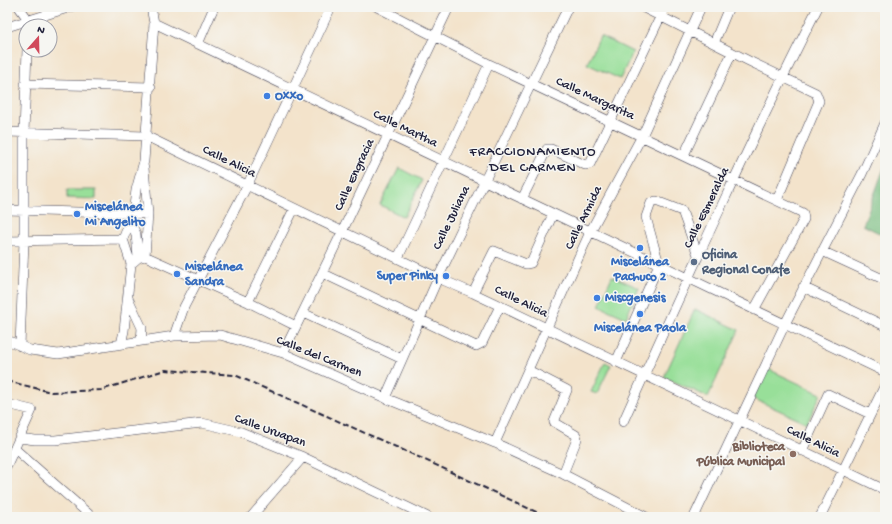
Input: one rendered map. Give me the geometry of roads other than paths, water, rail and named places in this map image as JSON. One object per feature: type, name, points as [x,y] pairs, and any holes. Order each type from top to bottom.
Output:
[{"type":"street","points":[[19,7],[25,18]]},
{"type":"street","points":[[44,18],[71,7]]},
{"type":"street","points":[[121,344],[124,331],[127,296],[138,259],[148,214],[144,161],[151,87],[154,23],[151,7]]},
{"type":"street","points":[[198,44],[214,7]]},
{"type":"street","points":[[174,336],[184,307],[247,186],[291,89],[331,7]]},
{"type":"street","name":"Calle Margarita","points":[[377,7],[489,64],[803,213],[804,219],[754,310]]},
{"type":"street","name":"Calle Engracia","points":[[283,353],[449,7]]},
{"type":"street","name":"Calle Juliana","points":[[385,398],[438,278],[568,7]]},
{"type":"street","points":[[642,7],[732,53],[816,93],[820,101],[777,200]]},
{"type":"street","points":[[522,199],[545,151],[551,149],[588,166],[590,164],[665,7]]},
{"type":"street","name":"Calle Armida","points":[[495,443],[590,232],[642,136],[701,7]]},
{"type":"street","points":[[714,43],[729,7]]},
{"type":"street","name":"Calle Esmeralda","points":[[623,422],[689,278],[698,255],[818,7]]},
{"type":"street","name":"Calle Martha","points":[[154,23],[885,372]]},
{"type":"street","points":[[7,27],[18,26]]},
{"type":"street","points":[[684,156],[732,53]]},
{"type":"street","points":[[20,346],[24,241],[24,133],[27,58]]},
{"type":"street","points":[[398,258],[489,64]]},
{"type":"street","points":[[25,84],[86,82],[151,87]]},
{"type":"street","points":[[694,517],[785,324],[862,174],[885,123]]},
{"type":"street","points":[[7,132],[146,136]]},
{"type":"street","name":"Calle Alicia","points":[[146,136],[438,278],[473,293],[739,422],[885,490]]},
{"type":"street","points":[[123,239],[131,217],[136,190],[144,161]]},
{"type":"street","points":[[616,362],[659,264],[646,216],[653,202],[682,211],[698,255]]},
{"type":"street","points":[[248,302],[294,209]]},
{"type":"street","points":[[7,210],[131,217],[148,214]]},
{"type":"street","points":[[473,293],[494,251],[526,264],[531,263],[553,214]]},
{"type":"street","points":[[131,217],[136,234],[138,259]]},
{"type":"street","points":[[7,241],[123,239]]},
{"type":"street","points":[[123,239],[138,259],[199,280],[296,326]]},
{"type":"street","points":[[822,251],[885,280]]},
{"type":"street","points":[[322,273],[420,319],[471,347],[482,343],[500,306]]},
{"type":"street","points":[[803,287],[885,326]]},
{"type":"street","points":[[127,296],[142,328],[141,341]]},
{"type":"street","points":[[303,313],[402,359]]},
{"type":"street","name":"Calle del Carmen","points":[[7,340],[30,350],[58,354],[174,336],[220,336],[283,353],[562,473],[646,517]]},
{"type":"street","points":[[528,370],[565,388],[567,392],[568,400],[554,422],[576,435],[578,439],[562,473]]},
{"type":"street","points":[[820,517],[885,384]]},
{"type":"street","points":[[802,451],[828,394],[870,414]]},
{"type":"street","points":[[7,404],[32,410],[7,465]]},
{"type":"street","name":"Calle Uruapan","points":[[20,438],[55,440],[100,433],[202,423],[241,432],[303,457],[410,510],[428,517]]},
{"type":"street","points":[[15,449],[91,516]]},
{"type":"street","points":[[251,517],[303,457]]},
{"type":"street","points":[[404,517],[410,510]]},
{"type":"railway","points":[[7,381],[51,392],[101,390],[165,370],[235,375],[423,459],[547,517]]},
{"type":"place","name":"Oxxo","points":[[267,96]]},
{"type":"place","name":"Miscelánea Mi Angelito","points":[[77,214]]},
{"type":"place","name":"Miscelánea Pachuco 2","points":[[640,248]]},
{"type":"place","name":"Oficina Regional Conafe","points":[[694,262]]},
{"type":"place","name":"Miscelánea Sandra","points":[[177,274]]},
{"type":"place","name":"Super Pinky","points":[[446,276]]},
{"type":"place","name":"Miscgenesis","points":[[597,298]]},
{"type":"place","name":"Miscelánea Paola","points":[[640,314]]},
{"type":"place","name":"Biblioteca Pública Municipal","points":[[793,454]]},
{"type":"district","name":"FRACCIONAMIENTO DEL CARMEN","points":[[533,160]]}]
